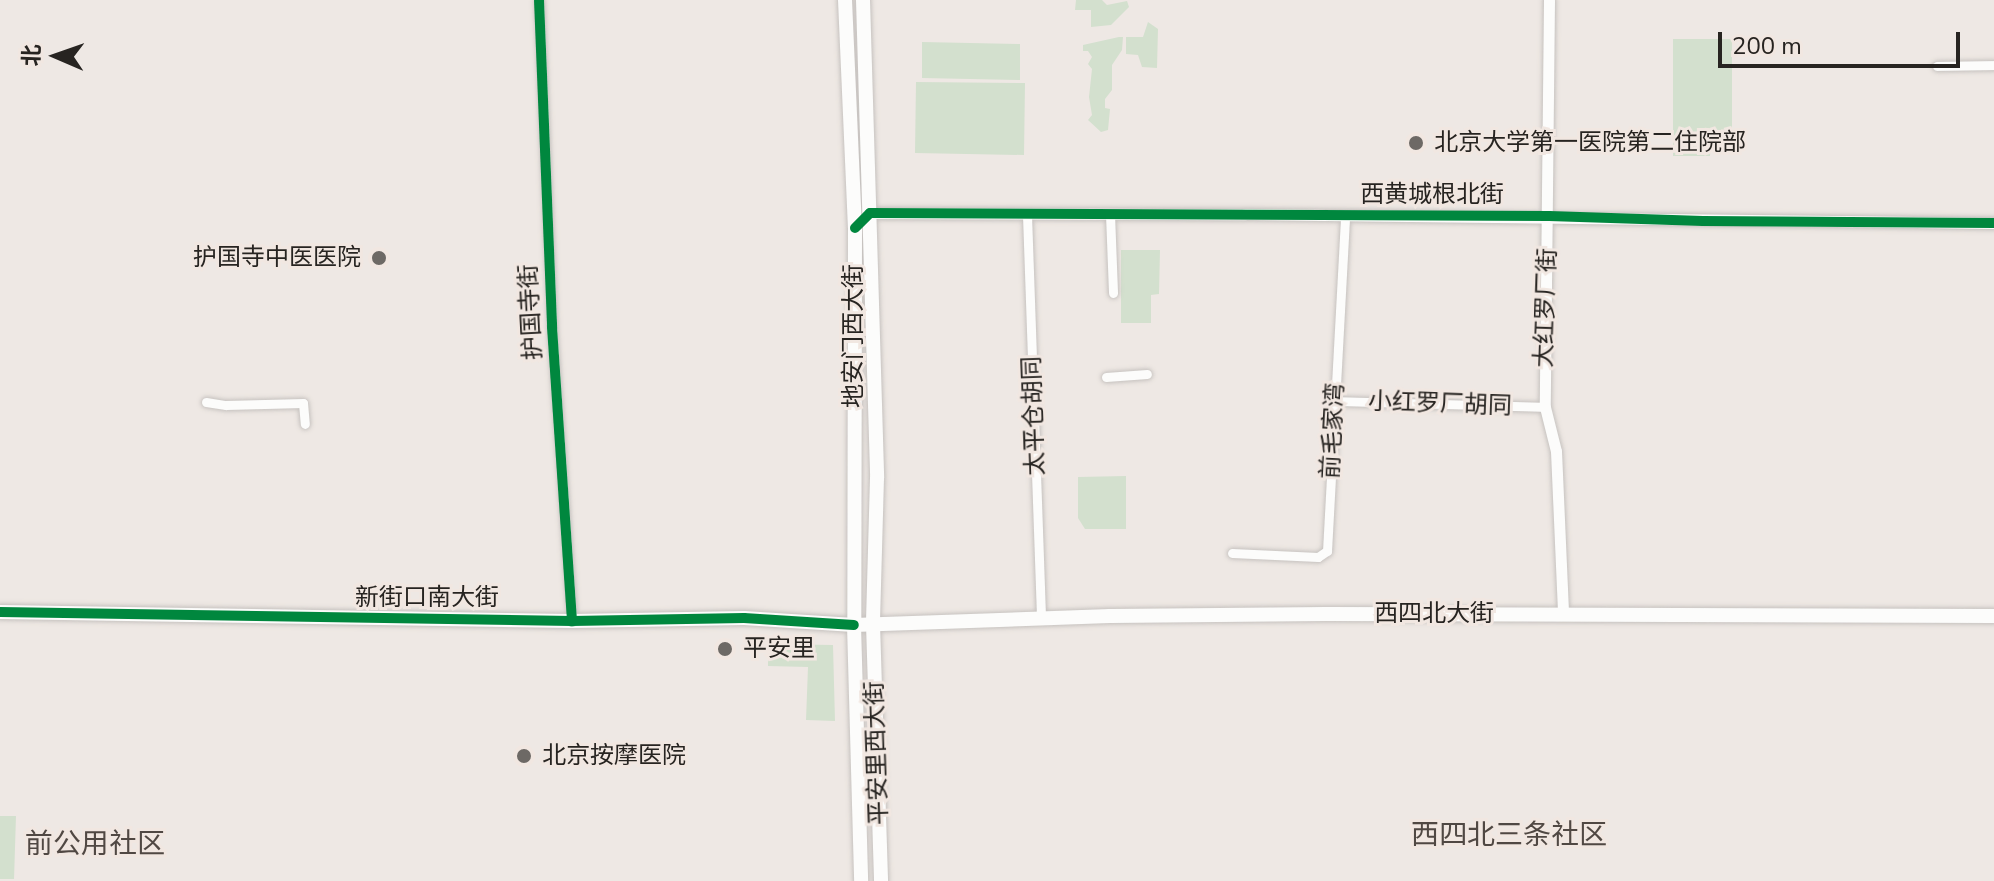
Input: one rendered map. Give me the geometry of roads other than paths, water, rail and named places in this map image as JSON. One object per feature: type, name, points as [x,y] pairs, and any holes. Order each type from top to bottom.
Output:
[{"type":"main road","name":"地安门西大街","points":[[845,0],[855,228],[854,625]]},
{"type":"main road","name":"地安门西大街","points":[[863,0],[877,478],[873,624]]},
{"type":"main road","name":"新街口南大街","points":[[0,612],[572,621],[744,618],[873,624]]},
{"type":"main road","name":"西四北大街","points":[[873,624],[1041,618],[1563,614],[1994,616]]},
{"type":"main road","name":"平安里西大街","points":[[873,624],[881,881]]},
{"type":"main road","name":"平安里西大街","points":[[854,625],[861,881]]},
{"type":"street","name":"护国寺街","points":[[539,0],[552,327],[572,621]]},
{"type":"street","name":"大红罗厂街","points":[[1549,0],[1545,407],[1556,451],[1563,614]]},
{"type":"street","points":[[1937,66],[1994,65]]},
{"type":"street","points":[[855,228],[870,213]]},
{"type":"street","name":"西黄城根北街","points":[[870,213],[1549,216],[1703,221],[1994,223]]},
{"type":"street","points":[[1110,214],[1113,293]]},
{"type":"street","name":"太平仓胡同","points":[[1027,215],[1041,618]]},
{"type":"street","name":"前毛家湾","points":[[1232,553],[1318,557],[1327,551],[1345,215]]},
{"type":"street","points":[[1106,377],[1147,374]]},
{"type":"street","name":"小红罗厂胡同","points":[[1335,401],[1545,407]]},
{"type":"street","points":[[206,402],[226,405],[303,403],[305,424]]},
{"type":"place","name":"北京大学第一医院第二住院部","points":[[1416,143]]},
{"type":"place","name":"护国寺中医医院","points":[[379,258]]},
{"type":"place","name":"平安里","points":[[725,649]]},
{"type":"place","name":"北京按摩医院","points":[[524,756]]},
{"type":"district","name":"西四北三条社区","points":[[1509,835]]},
{"type":"district","name":"前公用社区","points":[[95,844]]}]
